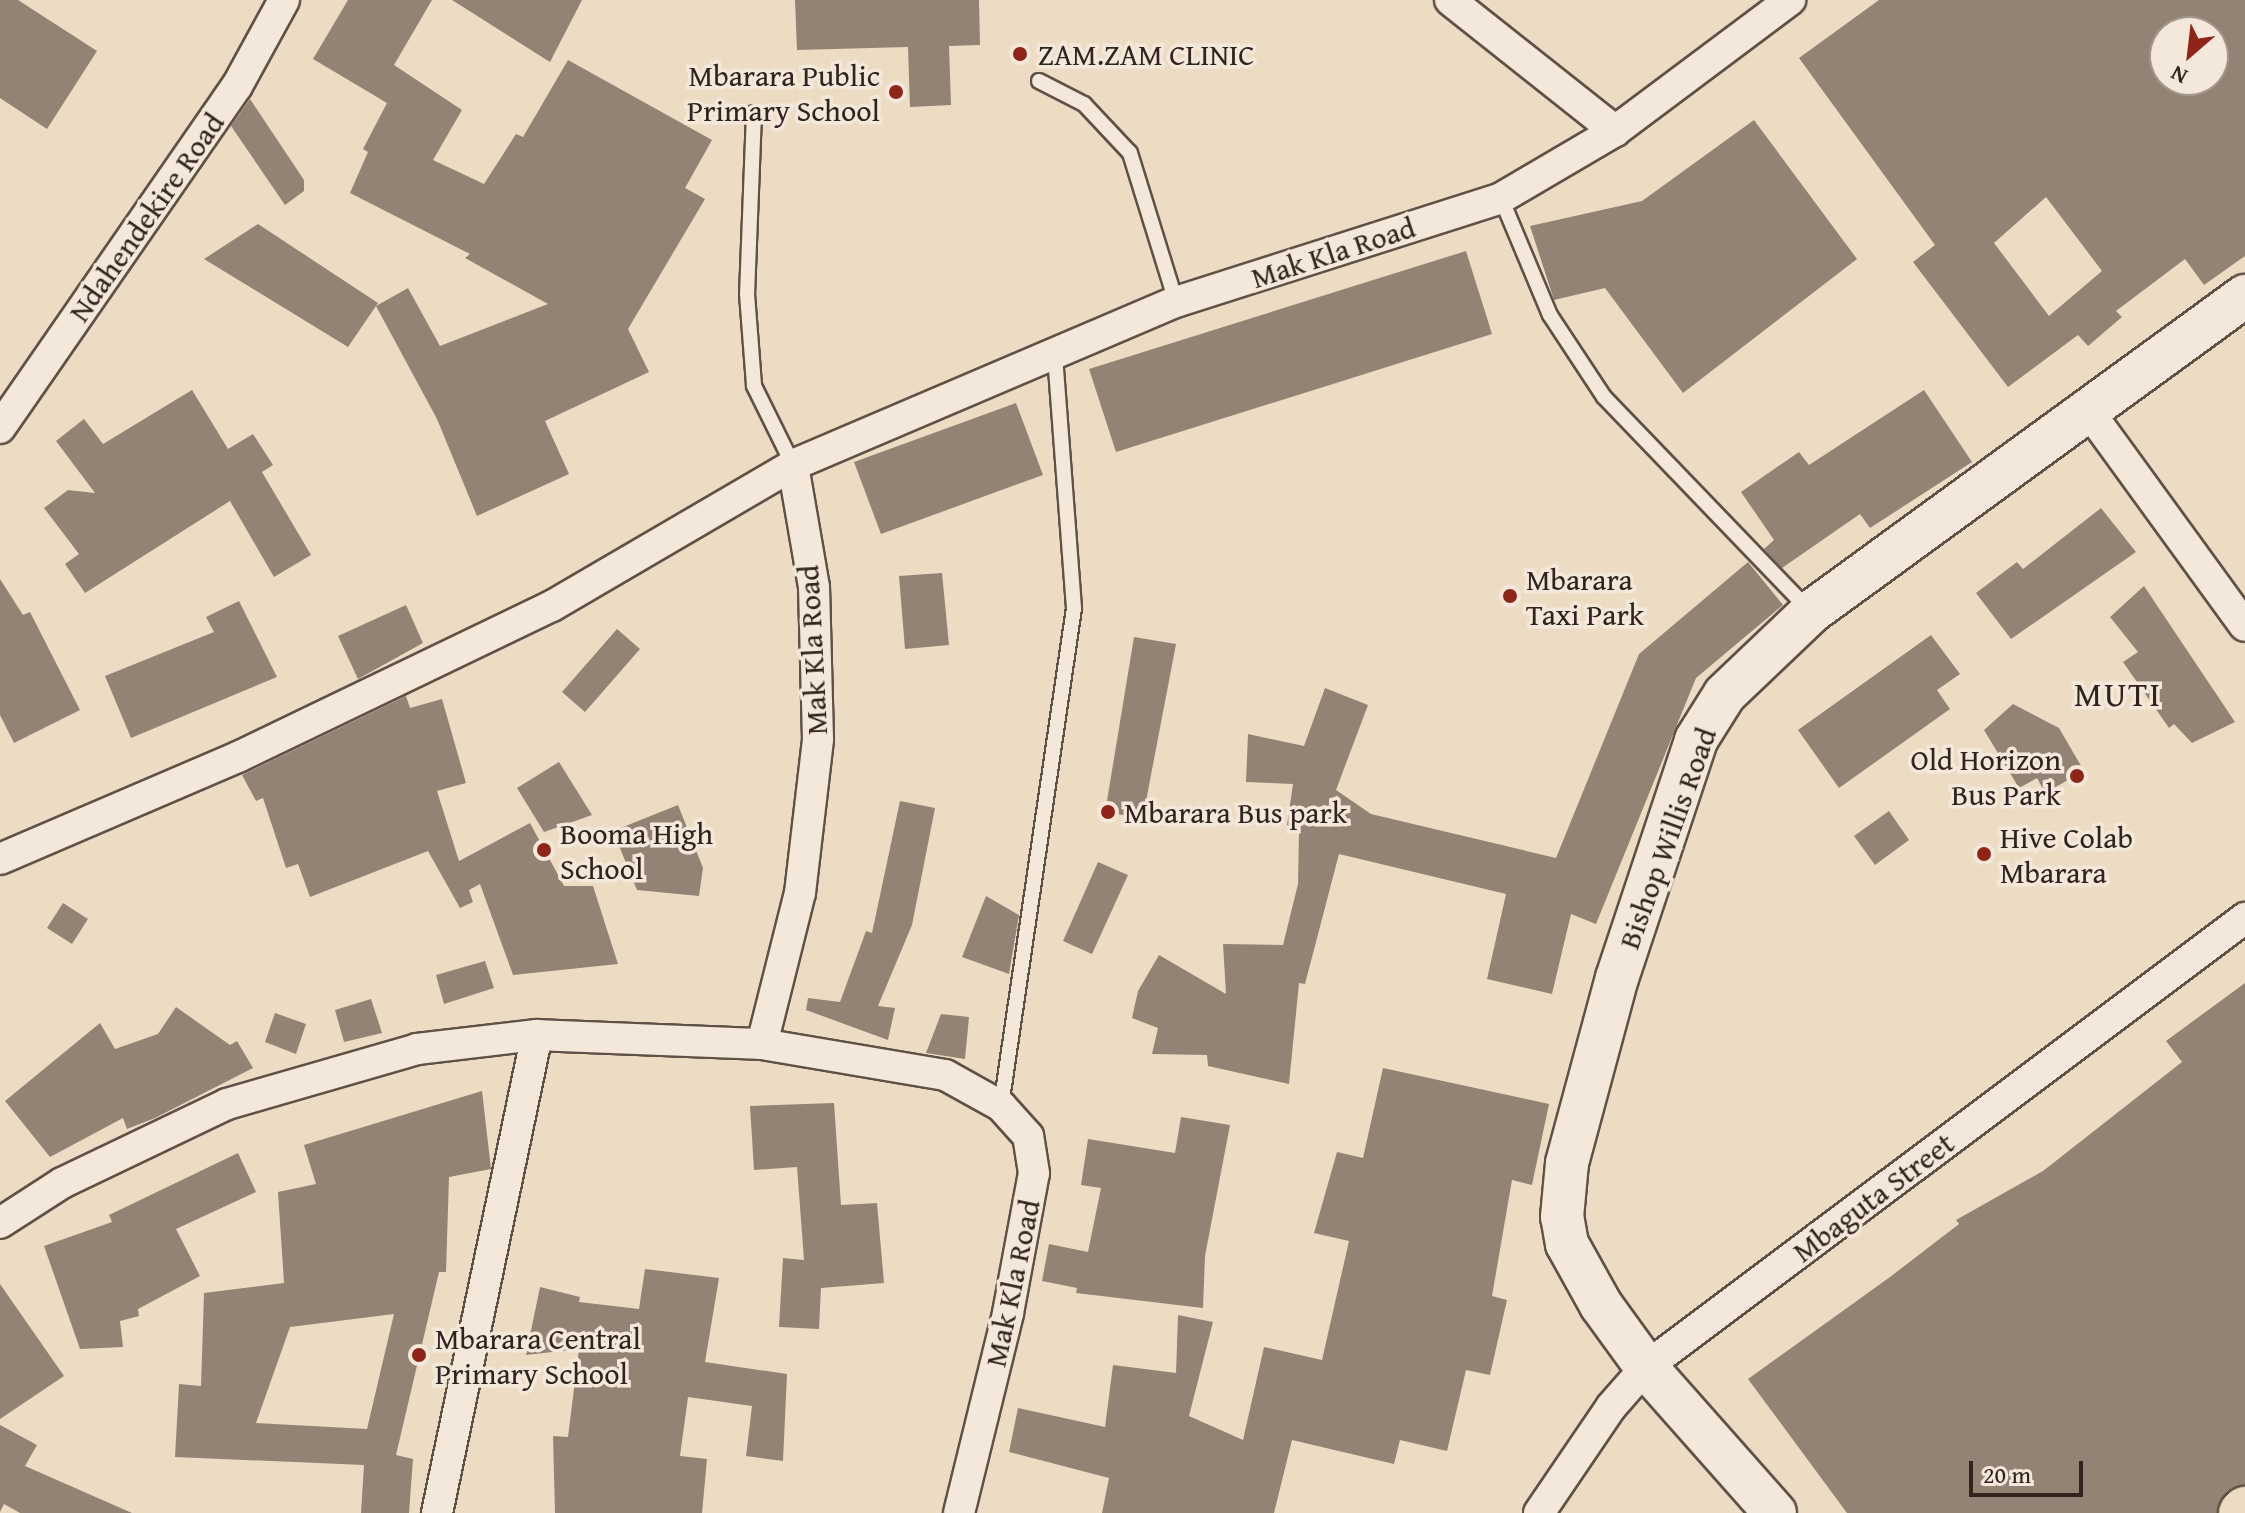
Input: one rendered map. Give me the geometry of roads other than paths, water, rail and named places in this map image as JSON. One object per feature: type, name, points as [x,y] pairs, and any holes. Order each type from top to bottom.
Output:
[{"type":"main road","name":"Bishop Willis Road","points":[[1775,1513],[1646,1367],[1567,1244],[1562,1217],[1567,1163],[1617,978],[1696,740],[1725,694],[1811,612],[2090,413],[2245,296]]},
{"type":"street","name":"Ndahendekire Road","points":[[0,428],[237,86],[284,0]]},
{"type":"street","points":[[1450,0],[1615,131]]},
{"type":"street","name":"Mak Kla Road","points":[[959,1513],[1032,1206],[1028,1136],[1001,1106],[945,1075],[762,1044],[800,893],[818,739],[814,587],[793,465],[1176,302],[1501,198],[1615,131],[1790,0]]},
{"type":"street","points":[[2090,413],[2245,626]]},
{"type":"street","points":[[0,859],[238,757],[552,606],[793,465]]},
{"type":"street","name":"Mbaguta Street","points":[[1539,1513],[1611,1407],[1646,1367],[2245,918]]},
{"type":"street","points":[[0,1223],[62,1183],[227,1104],[417,1049],[537,1035],[762,1044]]},
{"type":"street","points":[[437,1513],[537,1035]]},
{"type":"lane","points":[[1039,81],[1084,104],[1130,153],[1176,302]]},
{"type":"lane","points":[[754,113],[747,294],[754,386],[793,465]]},
{"type":"lane","points":[[1501,198],[1550,315],[1604,397],[1811,612]]},
{"type":"lane","points":[[1001,1106],[1074,608],[1055,354]]},
{"type":"place","name":"ZAM.ZAM CLINIC","points":[[1020,54]]},
{"type":"place","name":"Mbarara Public Primary School","points":[[896,92]]},
{"type":"place","name":"Mbarara Taxi Park","points":[[1510,596]]},
{"type":"place","name":"Old Horizon Bus Park","points":[[2077,776]]},
{"type":"place","name":"Mbarara Bus park","points":[[1108,812]]},
{"type":"place","name":"Booma High School","points":[[544,850]]},
{"type":"place","name":"Hive Colab Mbarara","points":[[1984,854]]},
{"type":"place","name":"Mbarara Central Primary School","points":[[419,1355]]},
{"type":"district","name":"MUTI","points":[[2118,694]]}]
